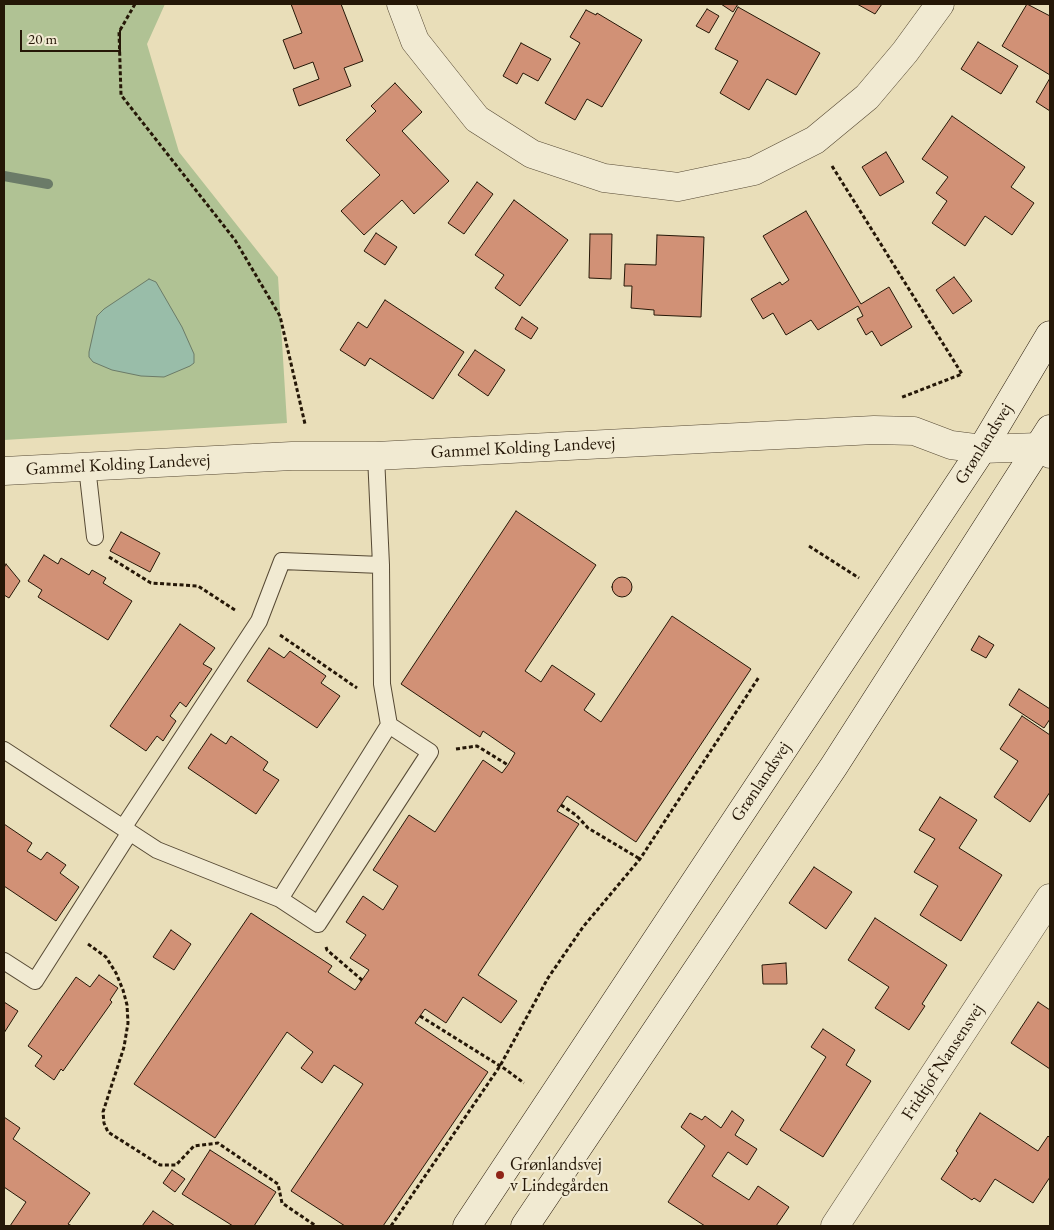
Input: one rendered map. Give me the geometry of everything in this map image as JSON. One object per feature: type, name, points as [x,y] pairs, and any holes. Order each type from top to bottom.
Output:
[{"type":"street","points":[[402,4],[415,41],[477,119],[532,154],[604,178],[678,186],[754,171],[815,140],[867,97],[905,52],[940,4]]},
{"type":"street","name":"Grønlandsvej","points":[[467,1226],[982,449],[1050,335]]},
{"type":"street","name":"Gammel Kolding Landevej","points":[[4,471],[292,456],[376,456],[874,430],[914,431],[951,445],[982,449],[1047,444]]},
{"type":"street","points":[[525,1226],[834,766],[1047,444]]},
{"type":"street","name":"Fridtjof Nansensvej","points":[[835,1226],[1050,898]]},
{"type":"lane","points":[[280,899],[389,724],[382,684],[381,565],[376,456]]},
{"type":"lane","points":[[88,467],[95,537]]},
{"type":"lane","points":[[4,961],[34,981],[68,929],[126,830],[259,621],[282,561],[381,565]]},
{"type":"lane","points":[[4,750],[157,850],[280,899],[318,924],[430,752],[389,724]]},
{"type":"path","points":[[135,4],[119,32],[121,94],[235,240],[280,316],[305,423],[292,456]]},
{"type":"path","points":[[815,140],[962,374],[895,400],[874,430]]},
{"type":"path","points":[[809,546],[859,577],[884,596]]},
{"type":"path","points":[[391,1226],[500,1066],[548,978],[583,927],[640,859],[759,677]]},
{"type":"path","points":[[430,752],[477,746],[508,765]]},
{"type":"path","points":[[561,805],[576,815],[588,828],[640,859]]},
{"type":"path","points":[[318,924],[328,950],[362,980]]},
{"type":"path","points":[[68,929],[106,957],[116,973],[123,990],[126,1005],[128,1023],[124,1047],[103,1112],[104,1123],[108,1132],[160,1165],[176,1165],[194,1146],[218,1143],[278,1184],[282,1203],[316,1226]]},
{"type":"path","points":[[420,1016],[550,1100]]},
{"type":"shaded area","points":[[4,4],[165,4],[147,44],[179,152],[278,277],[287,423],[4,440]]},
{"type":"shaded area","points":[[149,279],[156,282],[182,327],[194,354],[194,363],[164,377],[141,376],[112,370],[93,362],[89,357],[89,352],[97,316],[104,309]]},
{"type":"building","points":[[291,4],[341,4],[363,61],[344,68],[351,86],[299,106],[293,89],[319,79],[313,62],[294,69],[283,40],[302,33]]},
{"type":"building","points":[[721,4],[738,4],[733,12]]},
{"type":"building","points":[[857,4],[882,4],[875,14]]},
{"type":"building","points":[[1027,4],[1050,16],[1050,75],[1002,46]]},
{"type":"building","points":[[738,7],[820,53],[796,95],[767,79],[749,110],[720,93],[738,61],[715,49]]},
{"type":"building","points":[[707,9],[719,16],[709,33],[696,26]]},
{"type":"building","points":[[586,10],[596,15],[597,13],[642,40],[602,107],[587,99],[575,120],[545,103],[580,43],[570,37]]},
{"type":"building","points":[[978,42],[1018,66],[1001,94],[961,69]]},
{"type":"building","points":[[521,43],[551,59],[538,81],[523,73],[517,84],[503,76]]},
{"type":"building","points":[[1050,78],[1050,111],[1036,102]]},
{"type":"building","points":[[395,83],[422,112],[402,131],[449,181],[414,214],[402,200],[364,235],[341,211],[380,175],[346,140],[376,111],[371,106]]},
{"type":"building","points":[[952,116],[1025,167],[1011,187],[1034,203],[1012,235],[985,216],[965,246],[932,223],[947,201],[936,193],[948,177],[922,159]]},
{"type":"building","points":[[886,152],[904,182],[880,196],[862,167]]},
{"type":"building","points":[[477,182],[493,194],[464,234],[448,223]]},
{"type":"building","points":[[514,200],[568,240],[520,306],[495,288],[504,275],[475,255]]},
{"type":"building","points":[[806,211],[861,304],[889,287],[912,327],[881,346],[872,331],[866,335],[857,319],[863,316],[858,306],[818,330],[811,320],[786,335],[773,313],[763,319],[751,299],[780,282],[782,285],[789,280],[763,236]]},
{"type":"building","points":[[376,233],[397,247],[385,265],[364,251]]},
{"type":"building","points":[[590,234],[612,234],[611,279],[589,278]]},
{"type":"building","points":[[657,235],[704,237],[701,317],[654,315],[654,310],[631,308],[632,286],[624,286],[625,264],[656,265]]},
{"type":"building","points":[[954,277],[972,301],[953,314],[936,290]]},
{"type":"building","points":[[385,300],[464,352],[433,399],[370,358],[365,366],[340,350],[358,322],[367,328]]},
{"type":"building","points":[[522,317],[538,328],[531,339],[515,329]]},
{"type":"building","points":[[475,350],[505,370],[488,396],[458,375]]},
{"type":"building","points":[[516,511],[596,565],[525,671],[541,682],[552,665],[595,694],[584,710],[601,722],[672,616],[751,669],[636,842],[567,796],[557,811],[579,824],[478,975],[517,1001],[501,1023],[463,997],[446,1023],[425,1009],[415,1023],[488,1072],[383,1226],[345,1226],[291,1191],[363,1084],[334,1065],[322,1083],[301,1068],[313,1052],[287,1032],[215,1138],[134,1084],[251,913],[332,966],[328,972],[355,990],[369,970],[350,958],[366,935],[346,922],[363,896],[383,910],[398,886],[373,870],[409,815],[435,832],[483,760],[502,773],[508,765],[515,753],[483,731],[480,737],[401,684]]},
{"type":"building","points":[[121,532],[160,553],[150,572],[110,551]]},
{"type":"building","points":[[44,555],[58,564],[61,558],[89,575],[92,570],[106,578],[103,583],[132,601],[108,640],[38,597],[42,590],[28,581]]},
{"type":"building","points":[[6,564],[20,581],[9,598],[4,595],[4,568]]},
{"type":"building","points":[[622,577],[629,580],[632,587],[629,594],[622,597],[615,594],[612,587],[615,580]]},
{"type":"building","points":[[180,624],[215,648],[203,664],[212,669],[186,707],[180,702],[170,716],[176,721],[163,741],[157,736],[146,751],[110,726]]},
{"type":"building","points":[[979,636],[994,645],[986,658],[971,650]]},
{"type":"building","points":[[269,648],[284,658],[290,651],[326,676],[321,683],[340,696],[317,728],[247,681]]},
{"type":"building","points":[[1019,689],[1050,709],[1050,719],[1044,728],[1009,705]]},
{"type":"building","points":[[1022,716],[1050,735],[1050,792],[1030,822],[994,797],[1018,761],[1000,749]]},
{"type":"building","points":[[211,734],[226,744],[231,736],[268,762],[263,770],[279,780],[256,814],[188,768]]},
{"type":"building","points":[[940,797],[977,820],[959,848],[1002,875],[961,941],[920,915],[938,886],[914,872],[935,839],[919,830]]},
{"type":"building","points":[[4,824],[32,843],[27,851],[41,860],[47,852],[66,865],[60,873],[79,887],[56,921],[4,886]]},
{"type":"building","points":[[814,867],[852,892],[826,929],[789,903]]},
{"type":"building","points":[[875,918],[947,965],[922,1004],[925,1006],[909,1030],[875,1008],[889,987],[848,960]]},
{"type":"building","points":[[171,930],[191,944],[174,970],[153,957]]},
{"type":"building","points":[[786,963],[787,984],[763,984],[762,965]]},
{"type":"building","points":[[99,975],[118,988],[110,1000],[112,1002],[63,1071],[61,1069],[54,1080],[35,1066],[42,1056],[28,1046],[76,977],[90,987]]},
{"type":"building","points":[[4,1002],[18,1011],[4,1033]]},
{"type":"building","points":[[1038,1002],[1050,1010],[1050,1069],[1011,1043]]},
{"type":"building","points":[[823,1029],[855,1050],[846,1065],[871,1081],[823,1157],[780,1130],[826,1057],[811,1047]]},
{"type":"building","points":[[732,1111],[744,1120],[735,1135],[757,1149],[747,1165],[728,1152],[712,1176],[749,1200],[758,1186],[789,1207],[776,1226],[705,1226],[668,1202],[705,1146],[681,1127],[690,1113],[702,1120],[705,1116],[721,1128]]},
{"type":"building","points":[[980,1113],[1038,1151],[1048,1136],[1050,1138],[1050,1177],[1033,1203],[995,1179],[980,1202],[974,1198],[972,1200],[941,1179]]},
{"type":"building","points":[[4,1117],[20,1128],[13,1139],[90,1193],[68,1224],[72,1226],[10,1226],[26,1202],[4,1187]]},
{"type":"building","points":[[210,1150],[276,1192],[254,1226],[233,1226],[182,1194]]},
{"type":"building","points":[[172,1170],[185,1179],[175,1192],[163,1183]]},
{"type":"building","points":[[153,1211],[175,1226],[142,1226]]},
{"type":"waterway","points":[[4,176],[48,184]]},
{"type":"place","name":"Grønlandsvej v Lindegården","points":[[500,1175]]}]
